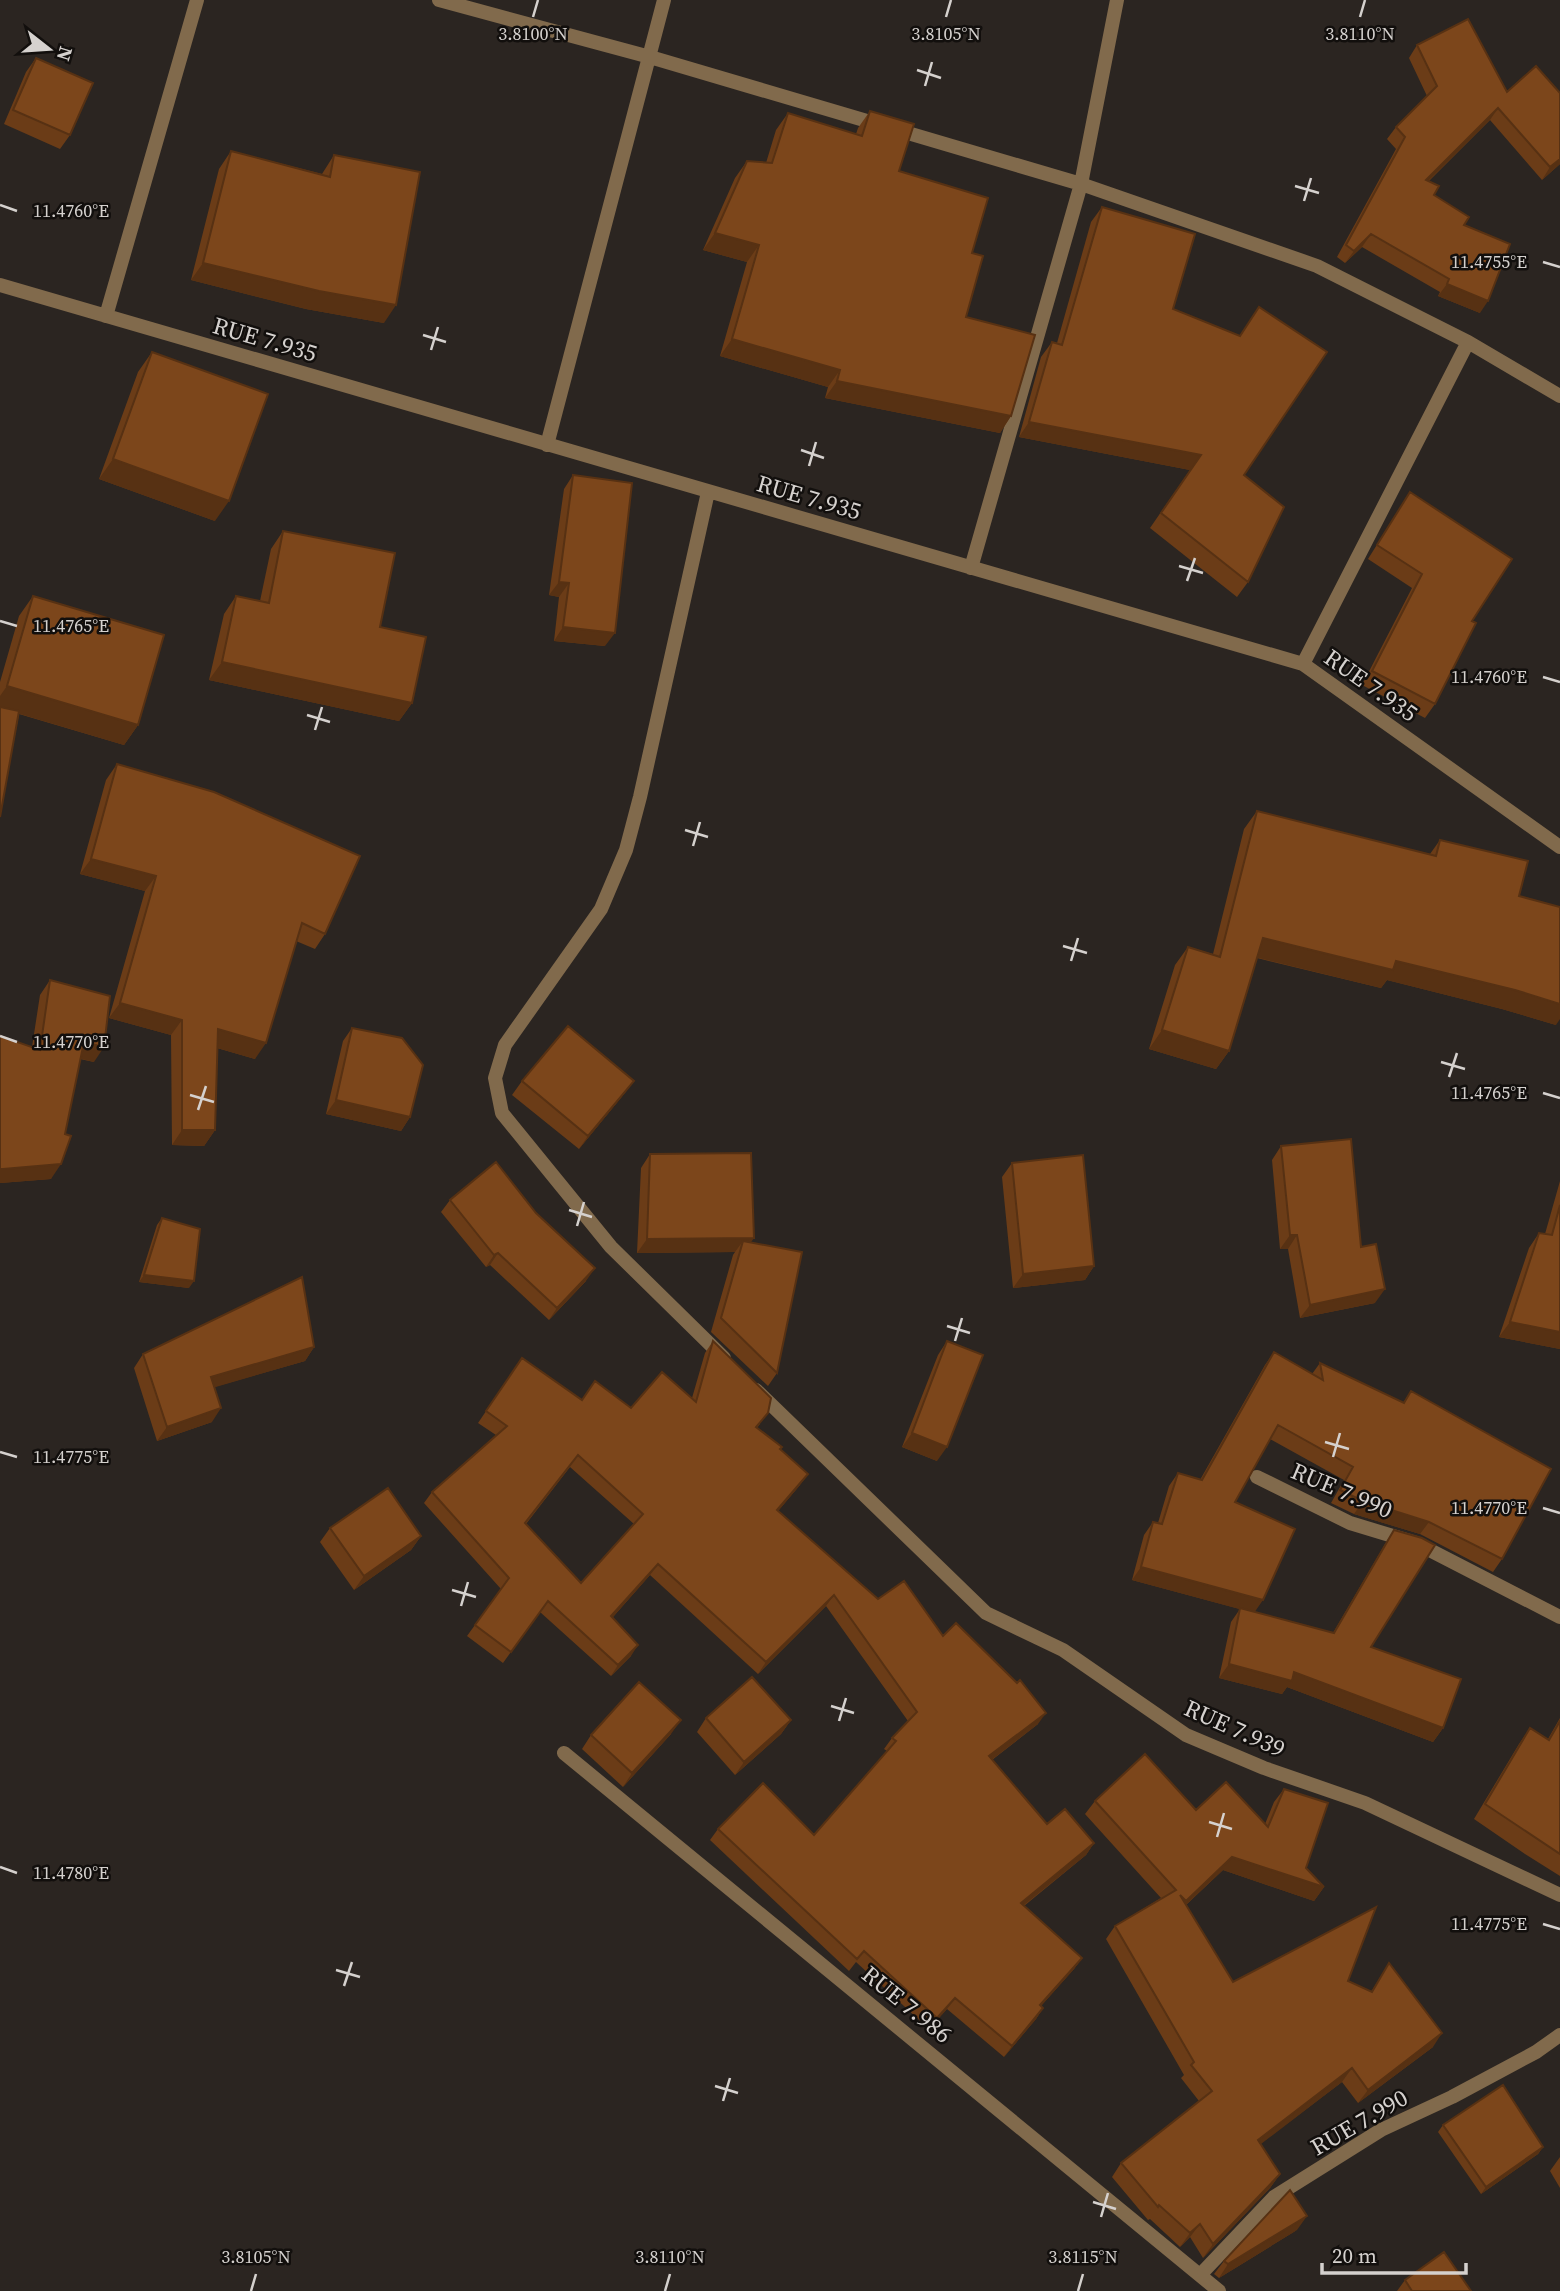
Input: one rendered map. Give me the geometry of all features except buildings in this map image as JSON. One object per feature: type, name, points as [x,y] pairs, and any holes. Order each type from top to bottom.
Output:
[{"type":"street","points":[[106,316],[197,0]]},
{"type":"street","points":[[439,0],[650,57],[1082,184],[1317,266],[1468,342],[1560,396]]},
{"type":"street","points":[[547,445],[664,0]]},
{"type":"street","points":[[971,568],[1082,184],[1116,0]]},
{"type":"street","name":"RUE 7.935","points":[[0,285],[1303,664],[1560,846]]},
{"type":"street","points":[[1303,664],[1468,342]]},
{"type":"street","name":"RUE 7.939","points":[[708,492],[626,850],[601,909],[506,1045],[495,1078],[502,1113],[611,1247],[986,1613],[1063,1650],[1185,1735],[1264,1768],[1365,1803],[1560,1895]]},
{"type":"street","name":"RUE 7.990","points":[[1257,1477],[1349,1523],[1416,1543],[1560,1617]]},
{"type":"street","name":"RUE 7.986","points":[[564,1753],[1219,2291]]},
{"type":"street","name":"RUE 7.990","points":[[1201,2274],[1274,2197],[1381,2130],[1464,2091],[1536,2052],[1560,2035]]}]
